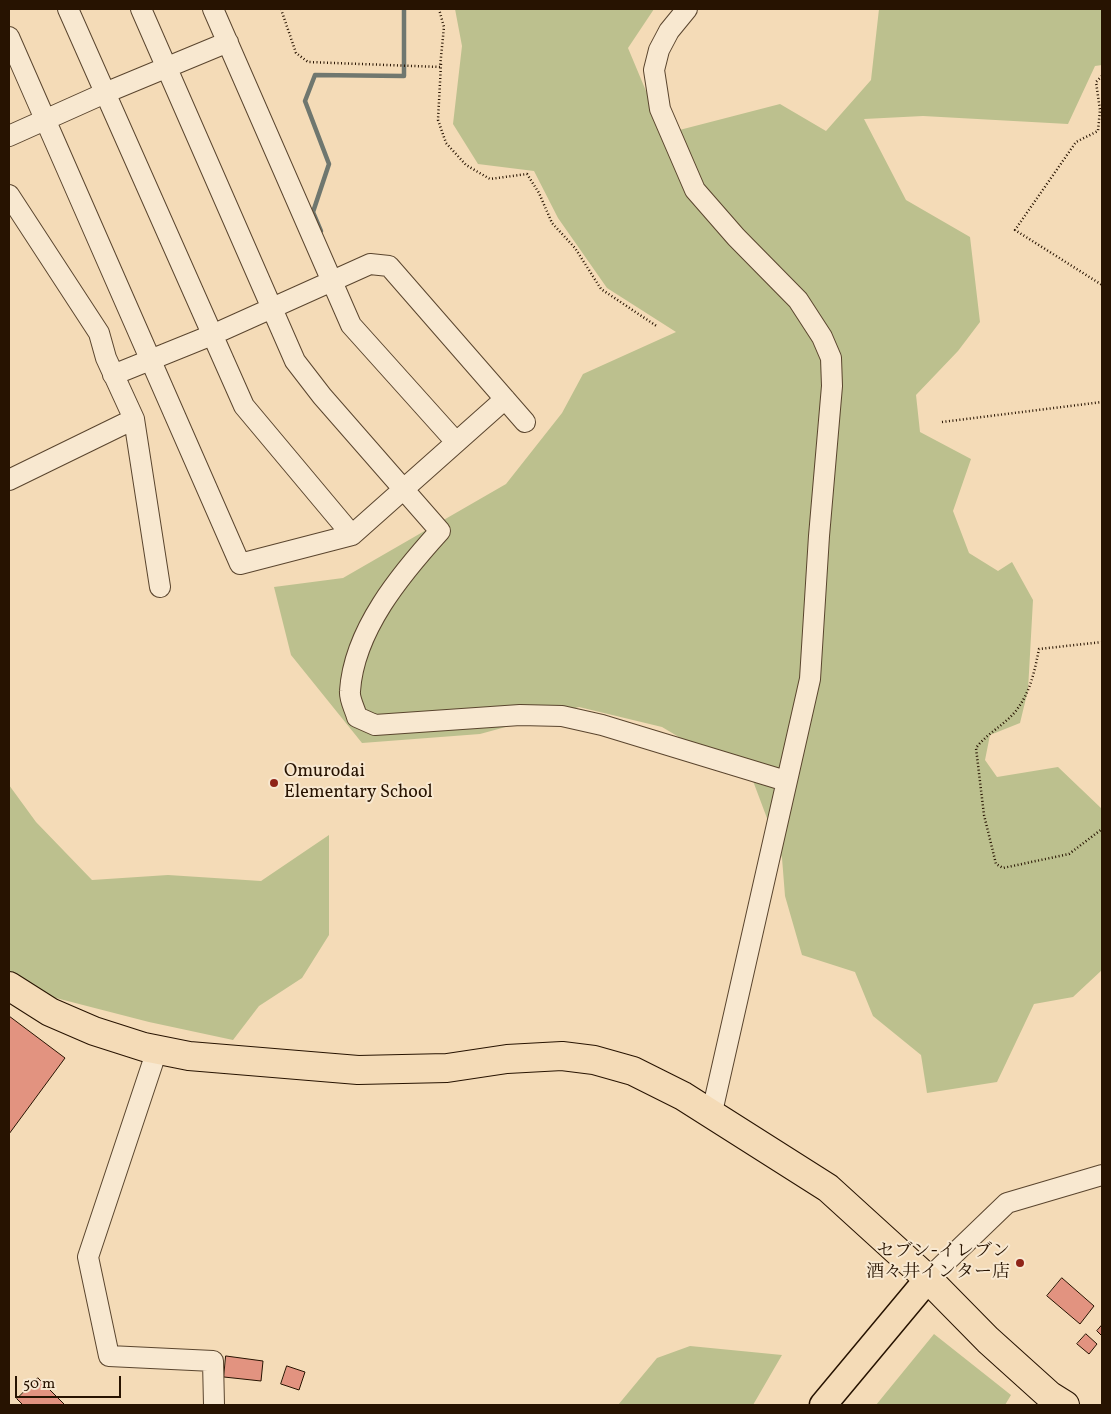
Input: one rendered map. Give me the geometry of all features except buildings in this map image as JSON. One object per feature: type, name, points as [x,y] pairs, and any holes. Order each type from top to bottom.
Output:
[{"type":"highway","points":[[9,986],[50,1012],[85,1027],[157,1050],[189,1056],[358,1070],[447,1068],[507,1059],[562,1056],[594,1060],[633,1071],[659,1082],[828,1188],[928,1279],[988,1340],[1049,1395],[1065,1405]]},
{"type":"main road","points":[[823,1405],[928,1279]]},
{"type":"street","points":[[68,9],[244,406],[352,535]]},
{"type":"street","points":[[140,9],[295,361],[322,396],[440,531],[384,602],[360,647],[350,692],[357,717],[375,725],[520,716],[562,716],[602,725],[786,781]]},
{"type":"street","points":[[213,9],[351,325],[456,442]]},
{"type":"street","points":[[687,9],[669,31],[659,50],[654,70],[660,109],[695,190],[736,237],[798,300],[822,337],[831,358],[830,414],[818,536],[810,679],[714,1103],[709,1113]]},
{"type":"street","points":[[9,37],[240,564],[352,535],[505,400]]},
{"type":"street","points":[[9,136],[105,93],[228,42]]},
{"type":"street","points":[[12,207],[99,333],[113,375],[134,420],[160,587]]},
{"type":"street","points":[[113,375],[212,335],[370,264],[389,266],[526,422]]},
{"type":"street","points":[[9,480],[134,420]]},
{"type":"street","points":[[157,1050],[88,1257],[109,1356],[213,1361],[214,1405]]},
{"type":"street","points":[[928,1279],[1007,1203],[1102,1174]]},
{"type":"path","points":[[281,9],[296,53],[308,62],[440,67],[441,64]]},
{"type":"path","points":[[439,9],[444,27],[438,120],[446,143],[466,165],[490,179],[526,174],[539,193],[552,223],[575,248],[601,289],[658,327]]},
{"type":"path","points":[[1102,76],[1096,82],[1100,110],[1098,131],[1076,142],[1015,230],[1102,285]]},
{"type":"path","points":[[942,422],[1102,402]]},
{"type":"path","points":[[1102,642],[1039,649],[1032,680],[1018,708],[985,736],[976,748],[984,815],[996,864],[1003,868],[1069,854],[1102,829]]},
{"type":"green space","points":[[455,9],[654,9],[628,48],[664,134],[780,104],[826,131],[871,80],[879,9],[1102,9],[1102,65],[1095,66],[1068,124],[923,116],[864,119],[906,200],[970,237],[980,322],[958,351],[916,395],[920,432],[971,459],[953,511],[969,553],[998,571],[1012,562],[1033,600],[1028,690],[1020,723],[990,735],[985,760],[997,777],[1058,767],[1102,809],[1102,970],[1073,997],[1034,1004],[997,1082],[927,1093],[921,1055],[873,1016],[855,972],[802,955],[785,896],[782,858],[753,781],[662,727],[579,707],[480,734],[362,743],[291,655],[274,587],[343,578],[506,484],[562,413],[583,374],[676,332],[607,288],[558,218],[534,171],[478,164],[453,124],[462,46]]},
{"type":"green space","points":[[9,785],[36,822],[92,880],[168,875],[261,881],[329,835],[329,935],[302,978],[259,1006],[233,1040],[149,1022],[52,997],[9,972]]},
{"type":"green space","points":[[934,1334],[1011,1395],[1005,1405],[876,1405]]},
{"type":"green space","points":[[690,1346],[782,1355],[753,1405],[618,1405],[657,1358]]},
{"type":"waterway","points":[[321,231],[313,212],[329,164],[305,101],[315,75],[404,76],[404,9]]},
{"type":"place","name":"Omurodai Elementary School","points":[[274,783]]},
{"type":"place","name":"セブン-イレブン 酒々井インター店","points":[[1020,1263]]}]
